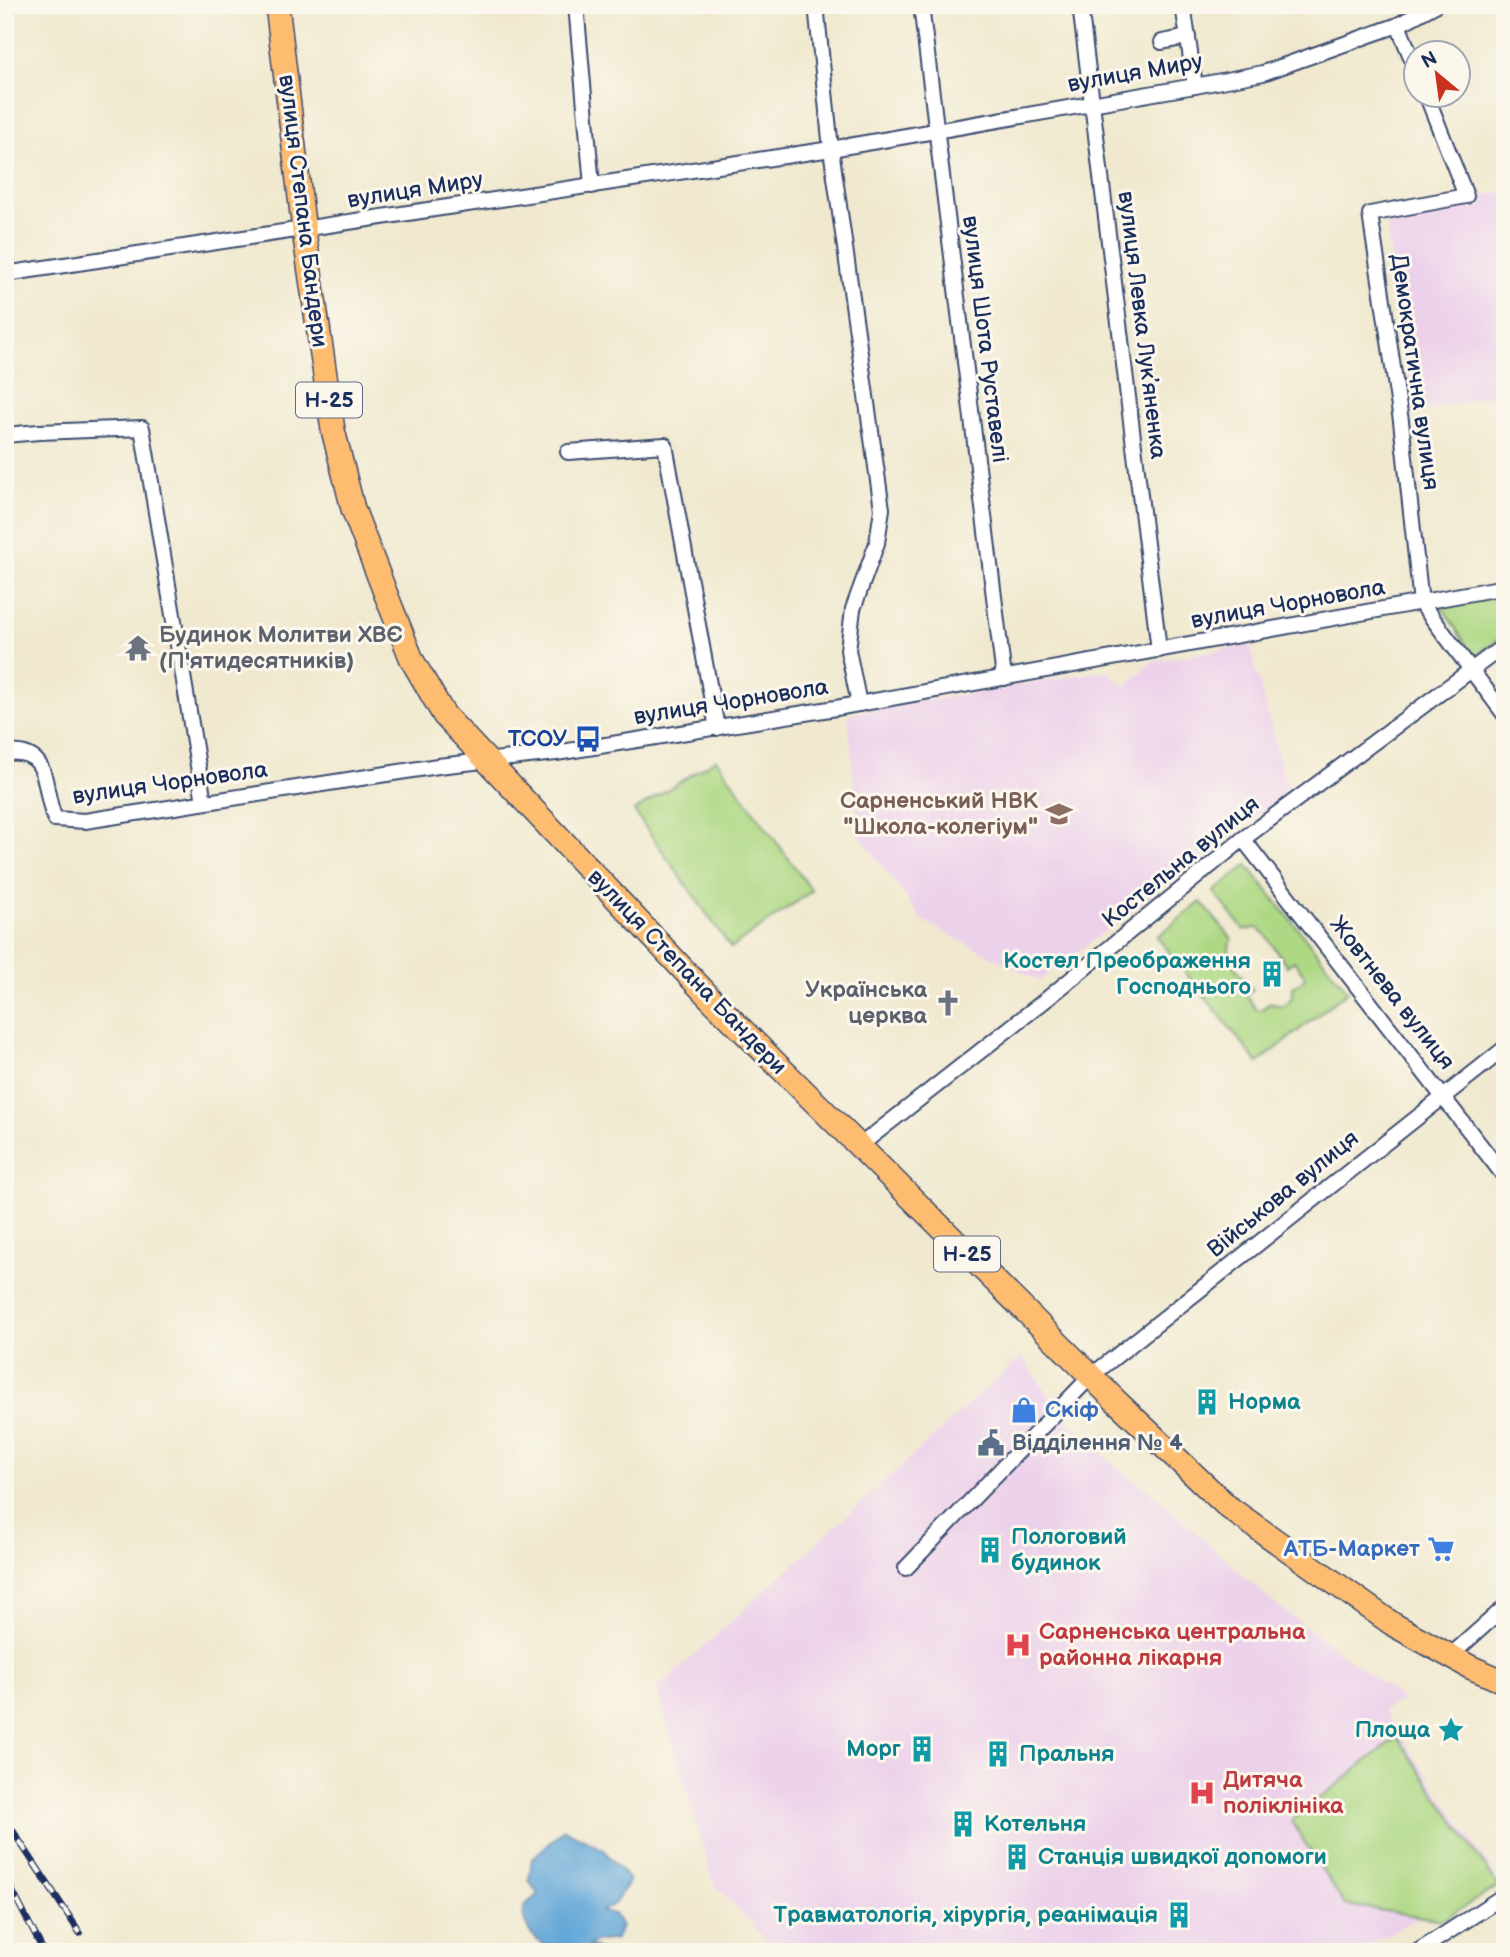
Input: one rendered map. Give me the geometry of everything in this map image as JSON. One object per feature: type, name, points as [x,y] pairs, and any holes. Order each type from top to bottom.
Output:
[{"type":"main road","name":"вулиця Степана Бандери","points":[[277,5],[304,231],[333,430],[353,509],[412,660],[444,715],[713,1001],[1091,1376],[1228,1507],[1394,1625],[1505,1682]]},
{"type":"street","points":[[576,5],[592,186]]},
{"type":"street","points":[[816,5],[831,149],[882,509],[877,543],[853,609],[848,650],[859,704]]},
{"type":"street","name":"вулиця Шота Руставелі","points":[[920,5],[1004,678]]},
{"type":"street","name":"вулиця Левка Лукʼяненка","points":[[1080,5],[1159,650]]},
{"type":"street","points":[[1183,5],[1195,86]]},
{"type":"street","name":"вулиця Миру","points":[[5,275],[831,149],[1264,73],[1398,24],[1435,5]]},
{"type":"street","points":[[1398,24],[1404,38]]},
{"type":"street","points":[[1162,42],[1188,37]]},
{"type":"street","name":"Демократична вулиця","points":[[1421,603],[1401,421],[1361,216],[1466,196],[1431,108]]},
{"type":"street","points":[[5,435],[142,428],[204,802]]},
{"type":"street","points":[[568,452],[665,445],[717,727]]},
{"type":"street","name":"вулиця Чорновола","points":[[5,753],[16,752],[34,758],[46,774],[49,805],[55,819],[85,821],[484,760],[556,753],[859,704],[1505,587]]},
{"type":"street","points":[[1421,603],[1505,715]]},
{"type":"street","name":"Костельна вулиця","points":[[858,1147],[1043,1002],[1243,839],[1505,645]]},
{"type":"street","name":"Жовтнева вулиця","points":[[1243,839],[1505,1177]]},
{"type":"street","name":"Військова вулиця","points":[[906,1568],[1091,1376],[1505,1048]]},
{"type":"street","points":[[1450,1656],[1505,1606]]},
{"type":"street","points":[[1418,1952],[1505,1895]]},
{"type":"shaded area","points":[[1505,191],[1505,392],[1414,413],[1385,218]]},
{"type":"shaded area","name":"Сарненський НВК \"Школа-колегіум\"","points":[[1250,645],[1288,793],[1039,981],[923,921],[859,834],[848,714],[1107,670],[1125,687],[1153,661]]},
{"type":"shaded area","name":"Сарненська центральна районна лікарня","points":[[1022,1356],[1058,1410],[1113,1464],[1165,1504],[1271,1601],[1404,1700],[1383,1710],[1496,1876],[1355,1952],[777,1952],[714,1884],[657,1689]]},
{"type":"green space","points":[[1505,592],[1505,635],[1474,657],[1440,604]]},
{"type":"green space","points":[[716,759],[812,891],[731,948],[634,811]]},
{"type":"green space","points":[[1247,865],[1348,991],[1258,1063],[1157,937],[1201,902],[1232,939],[1229,946],[1231,959],[1253,990],[1246,995],[1256,1009],[1261,1010],[1270,1003],[1287,1003],[1292,997],[1293,987],[1305,976],[1294,961],[1287,966],[1265,934],[1257,928],[1244,930],[1214,892]]},
{"type":"green space","points":[[1397,1737],[1498,1886],[1443,1920],[1345,1905],[1291,1821]]},
{"type":"water","points":[[564,1829],[603,1849],[629,1880],[615,1903],[601,1912],[614,1914],[621,1926],[616,1939],[594,1942],[589,1946],[606,1952],[554,1949],[537,1940],[525,1923],[524,1906],[538,1895],[529,1880],[532,1859]]},
{"type":"railway","points":[[5,1819],[80,1933]]},
{"type":"railway","points":[[5,1877],[44,1952]]},
{"type":"place","name":"Будинок Молитви ХВЄ (П'ятидесятників)","points":[[138,648]]},
{"type":"place","name":"ТСОУ","points":[[588,739]]},
{"type":"place","name":"Сарненський НВК \"Школа-колегіум\"","points":[[1059,814]]},
{"type":"place","name":"Костел Преображення Господнього","points":[[1272,974]]},
{"type":"place","name":"Українська церква","points":[[948,1003]]},
{"type":"place","name":"Норма","points":[[1207,1402]]},
{"type":"place","name":"Скіф","points":[[1024,1410]]},
{"type":"place","name":"Відділення № 4","points":[[991,1443]]},
{"type":"place","name":"АТБ-Маркет","points":[[1441,1549]]},
{"type":"place","name":"Пологовий будинок","points":[[990,1550]]},
{"type":"place","name":"Сарненська центральна районна лікарня","points":[[1018,1645]]},
{"type":"place","name":"Площа","points":[[1451,1730]]},
{"type":"place","name":"Морг","points":[[922,1749]]},
{"type":"place","name":"Пральня","points":[[998,1754]]},
{"type":"place","name":"Дитяча поліклініка","points":[[1202,1793]]},
{"type":"place","name":"Котельня","points":[[963,1824]]},
{"type":"place","name":"Станція швидкої допомоги","points":[[1017,1857]]},
{"type":"place","name":"Травматологія, хірургія, реанімація","points":[[1179,1915]]}]
